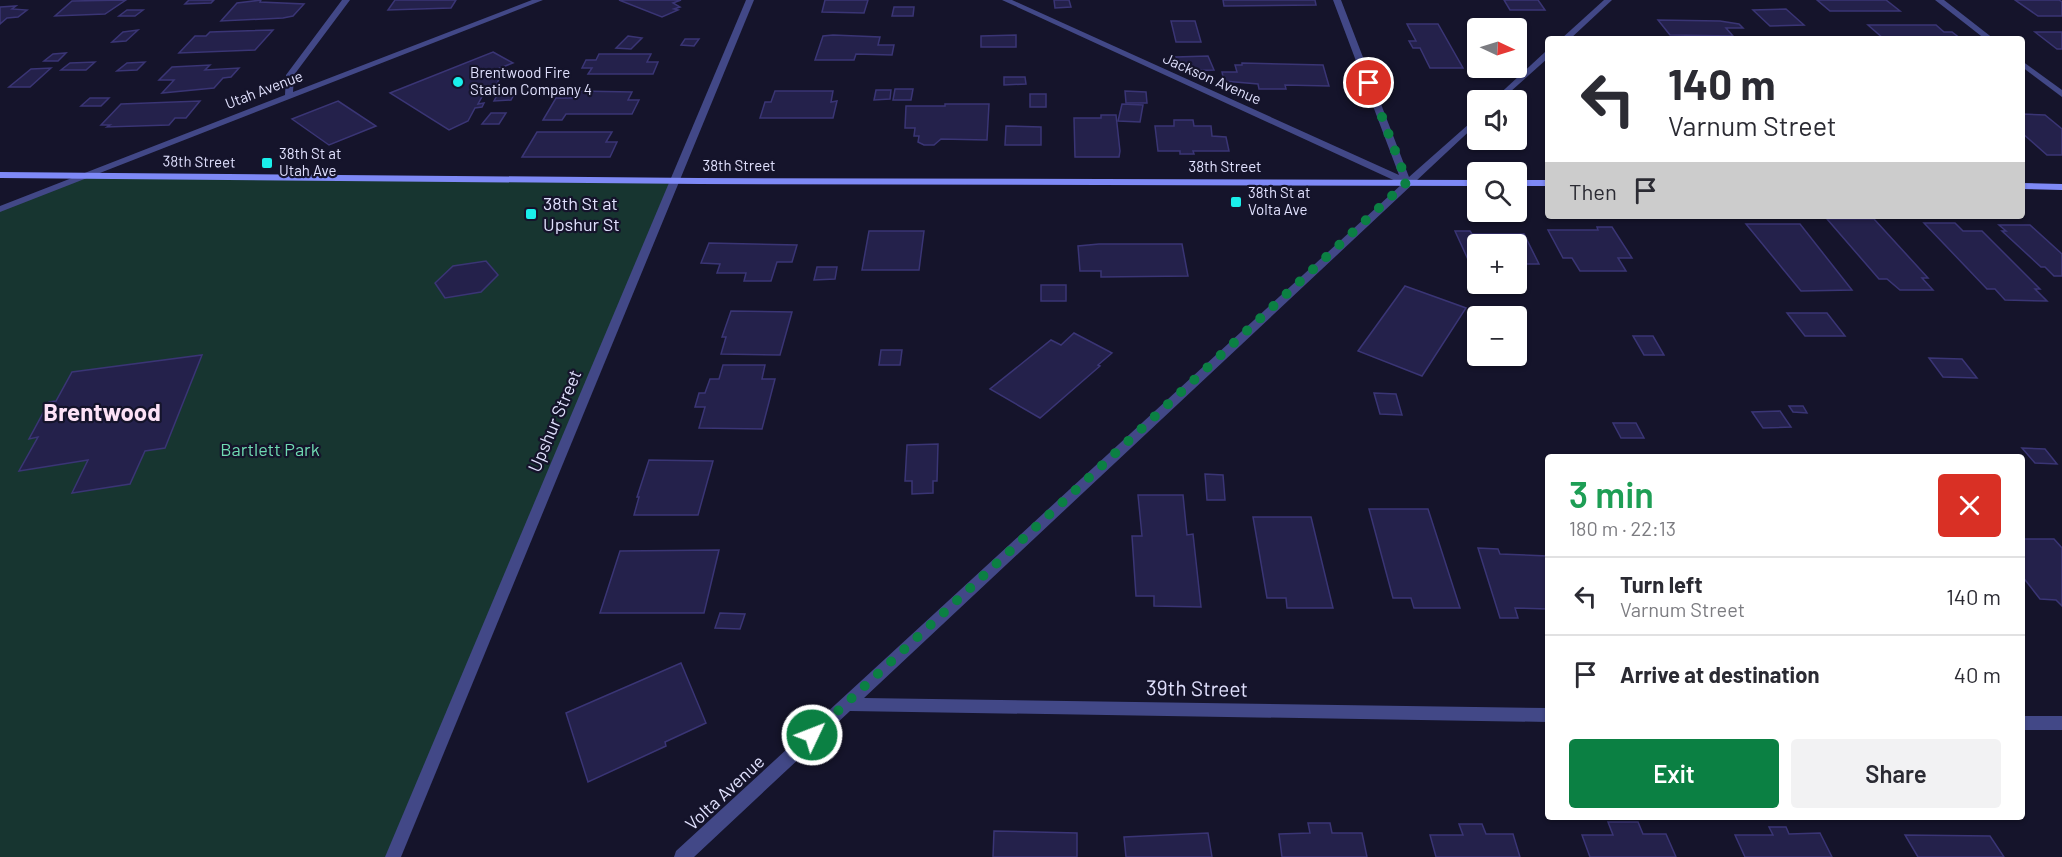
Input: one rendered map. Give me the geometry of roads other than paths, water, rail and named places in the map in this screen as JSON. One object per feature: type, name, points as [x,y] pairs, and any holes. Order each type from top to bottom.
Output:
[{"type":"main road","name":"38th Street","points":[[0,175],[674,181],[1467,183]]},
{"type":"main road","points":[[1527,183],[1545,183]]},
{"type":"main road","points":[[2025,186],[2062,187]]},
{"type":"street","points":[[288,95],[290,75],[346,0]]},
{"type":"street","name":"Utah Avenue","points":[[0,209],[288,95],[539,0]]},
{"type":"street","name":"Upshur Street","points":[[393,857],[750,0]]},
{"type":"street","name":"Jackson Avenue","points":[[1006,0],[1407,182]]},
{"type":"street","points":[[1337,0],[1407,182]]},
{"type":"street","points":[[1568,36],[1608,0]]},
{"type":"street","points":[[1939,0],[1986,36]]},
{"type":"street","points":[[1508,90],[1545,57]]},
{"type":"street","points":[[2025,65],[2062,94]]},
{"type":"street","name":"Volta Avenue","points":[[682,857],[1467,128]]},
{"type":"street","name":"39th Street","points":[[845,704],[1545,715]]},
{"type":"street","points":[[2025,723],[2062,723]]},
{"type":"place","name":"Brentwood Fire Station Company 4","points":[[458,82]]},
{"type":"place","name":"38th St at Utah Ave","points":[[267,163]]},
{"type":"place","name":"38th St at Volta Ave","points":[[1236,202]]},
{"type":"place","name":"38th St at Upshur St","points":[[531,214]]},
{"type":"district","name":"Brentwood","points":[[102,413]]},
{"type":"park label","name":"Bartlett Park","points":[[270,450]]}]
